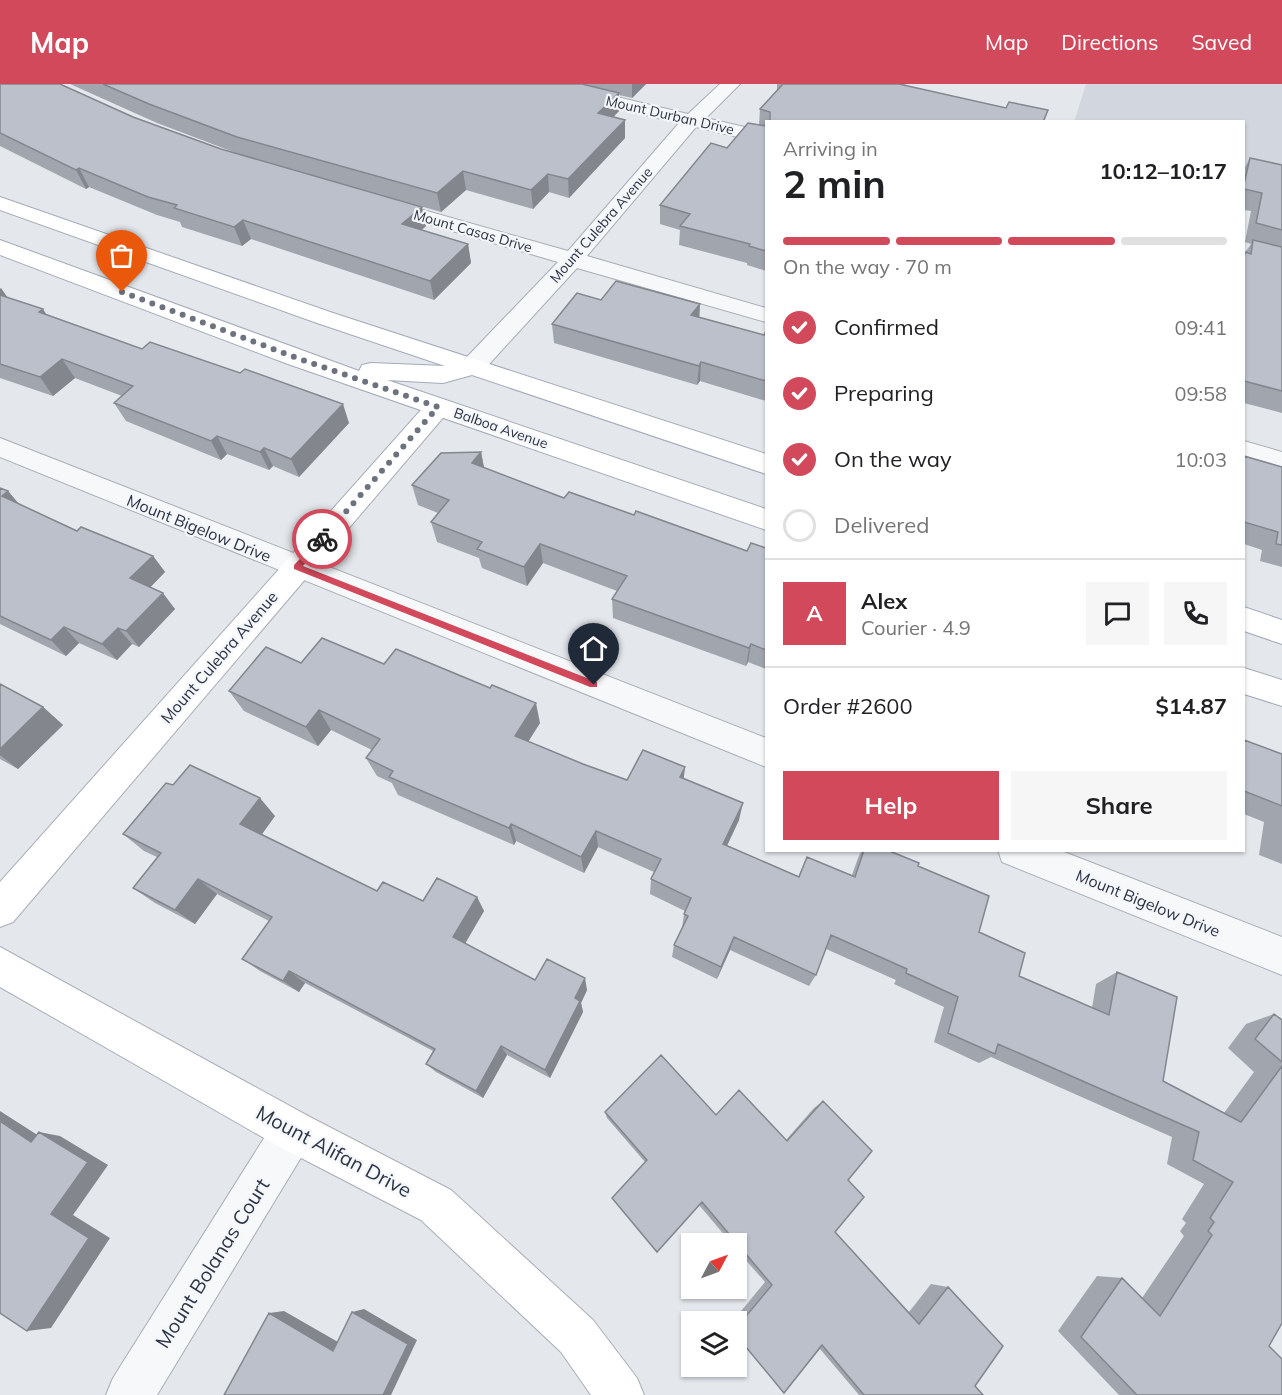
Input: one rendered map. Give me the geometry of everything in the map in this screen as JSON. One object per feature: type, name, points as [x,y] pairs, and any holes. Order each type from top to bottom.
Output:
[{"type":"main road","points":[[0,203],[325,318],[765,464]]},
{"type":"main road","name":"Balboa Avenue","points":[[0,247],[297,358],[765,520]]},
{"type":"main road","points":[[297,358],[375,372],[408,374],[443,375],[458,373],[473,366]]},
{"type":"main road","points":[[438,407],[480,395],[560,396]]},
{"type":"main road","name":"Mount Culebra Avenue","points":[[0,909],[438,407]]},
{"type":"main road","points":[[1245,620],[1282,632]]},
{"type":"main road","points":[[1245,681],[1282,693]]},
{"type":"main road","name":"Mount Alifan Drive","points":[[0,966],[293,1131],[436,1205],[577,1336],[620,1395]]},
{"type":"street","name":"Mount Durban Drive","points":[[539,84],[765,138]]},
{"type":"street","name":"Mount Culebra Avenue","points":[[473,366],[572,260],[692,120],[731,84]]},
{"type":"street","name":"Mount Casas Drive","points":[[359,198],[765,315]]},
{"type":"street","name":"Mount Bigelow Drive","points":[[0,447],[765,753]]},
{"type":"street","points":[[1245,450],[1282,461]]},
{"type":"street","name":"Mount Bigelow Drive","points":[[1020,852],[1282,956]]},
{"type":"street","name":"Mount Bolanas Court","points":[[130,1395],[293,1131]]},
{"type":"shaded area","points":[[1086,84],[1282,84],[1282,176],[1245,167],[1245,120],[1075,120]]},
{"type":"building","points":[[0,84],[60,84],[133,117],[221,149],[422,207],[402,224],[468,244],[430,281],[243,220],[234,227],[174,208],[177,205],[148,197],[79,168],[76,170],[0,133]]},
{"type":"building","points":[[103,84],[582,84],[619,93],[598,113],[625,120],[568,179],[548,174],[531,190],[463,171],[437,193],[237,137]]},
{"type":"building","points":[[783,84],[899,84],[1006,108],[1009,102],[1048,110],[1044,120],[770,120],[770,112],[760,109]]},
{"type":"building","points":[[748,123],[765,126],[765,251],[749,246],[750,244],[680,226],[690,214],[660,205],[711,143],[727,148]]},
{"type":"building","points":[[1250,158],[1282,165],[1282,230],[1256,223],[1262,193],[1245,189]]},
{"type":"building","points":[[1253,240],[1282,247],[1282,391],[1245,381],[1245,252],[1251,254]]},
{"type":"building","points":[[616,281],[700,304],[691,315],[764,335],[765,333],[765,381],[701,362],[699,366],[552,324],[577,293],[601,300]]},
{"type":"building","points":[[0,295],[43,309],[39,312],[142,349],[150,342],[240,373],[245,369],[343,404],[291,459],[264,448],[260,452],[217,436],[211,441],[114,403],[133,386],[62,359],[40,377],[0,364]]},
{"type":"building","points":[[481,452],[472,463],[564,498],[569,492],[634,515],[636,511],[747,551],[751,543],[765,548],[765,650],[751,644],[749,648],[612,599],[627,576],[540,544],[524,567],[477,549],[482,542],[431,522],[449,500],[412,485],[441,453]]},
{"type":"building","points":[[1245,456],[1282,467],[1282,545],[1276,544],[1278,532],[1245,522]]},
{"type":"building","points":[[0,488],[8,491],[2,496],[77,531],[81,527],[153,556],[130,578],[163,593],[126,631],[118,628],[102,644],[64,627],[51,640],[0,616]]},
{"type":"building","points":[[322,638],[384,664],[396,649],[490,688],[492,685],[536,703],[515,736],[583,764],[627,780],[643,750],[685,767],[680,777],[743,803],[723,844],[799,877],[807,857],[855,877],[863,852],[892,852],[919,863],[918,866],[989,896],[979,932],[1025,953],[1019,976],[1109,1015],[1117,972],[1177,997],[1163,1081],[1241,1122],[1282,1066],[1282,1323],[1269,1346],[1282,1359],[1282,1395],[1137,1395],[1081,1337],[1122,1278],[1160,1316],[1212,1235],[1208,1231],[1214,1222],[1210,1218],[1233,1182],[1193,1160],[1199,1132],[998,1044],[995,1054],[948,1033],[958,997],[906,973],[907,969],[831,935],[816,975],[734,937],[721,967],[674,945],[688,916],[684,914],[691,898],[651,879],[661,859],[596,831],[581,857],[511,824],[509,828],[389,777],[393,771],[366,758],[380,739],[319,710],[306,727],[229,691],[266,647],[301,663]]},
{"type":"building","points":[[0,684],[43,707],[0,749]]},
{"type":"building","points":[[1245,740],[1282,754],[1282,806],[1245,791]]},
{"type":"building","points":[[190,765],[260,798],[240,824],[377,891],[383,882],[423,901],[437,878],[477,897],[453,937],[535,980],[547,959],[585,978],[575,998],[580,1001],[545,1070],[501,1046],[476,1091],[426,1064],[435,1049],[289,971],[283,981],[242,959],[272,917],[198,879],[175,910],[133,888],[161,853],[123,834],[166,783],[173,785]]},
{"type":"building","points":[[1274,1014],[1282,1020],[1282,1062],[1255,1039]]},
{"type":"building","points":[[661,1055],[716,1115],[739,1090],[787,1141],[823,1101],[872,1151],[848,1180],[864,1197],[835,1232],[919,1324],[948,1287],[1003,1346],[975,1386],[983,1395],[864,1395],[822,1345],[784,1393],[747,1348],[747,1315],[772,1285],[747,1255],[747,1233],[728,1233],[702,1202],[657,1252],[612,1198],[647,1160],[605,1112]]},
{"type":"building","points":[[0,1121],[31,1142],[39,1132],[88,1162],[51,1214],[89,1238],[27,1331],[0,1313]]},
{"type":"building","points":[[352,1312],[408,1344],[383,1395],[224,1395],[269,1313],[333,1351]]},
{"type":"way so far","points":[[122,292],[297,358],[438,407],[322,539]]},
{"type":"route","points":[[322,539],[297,567],[594,685]]}]
